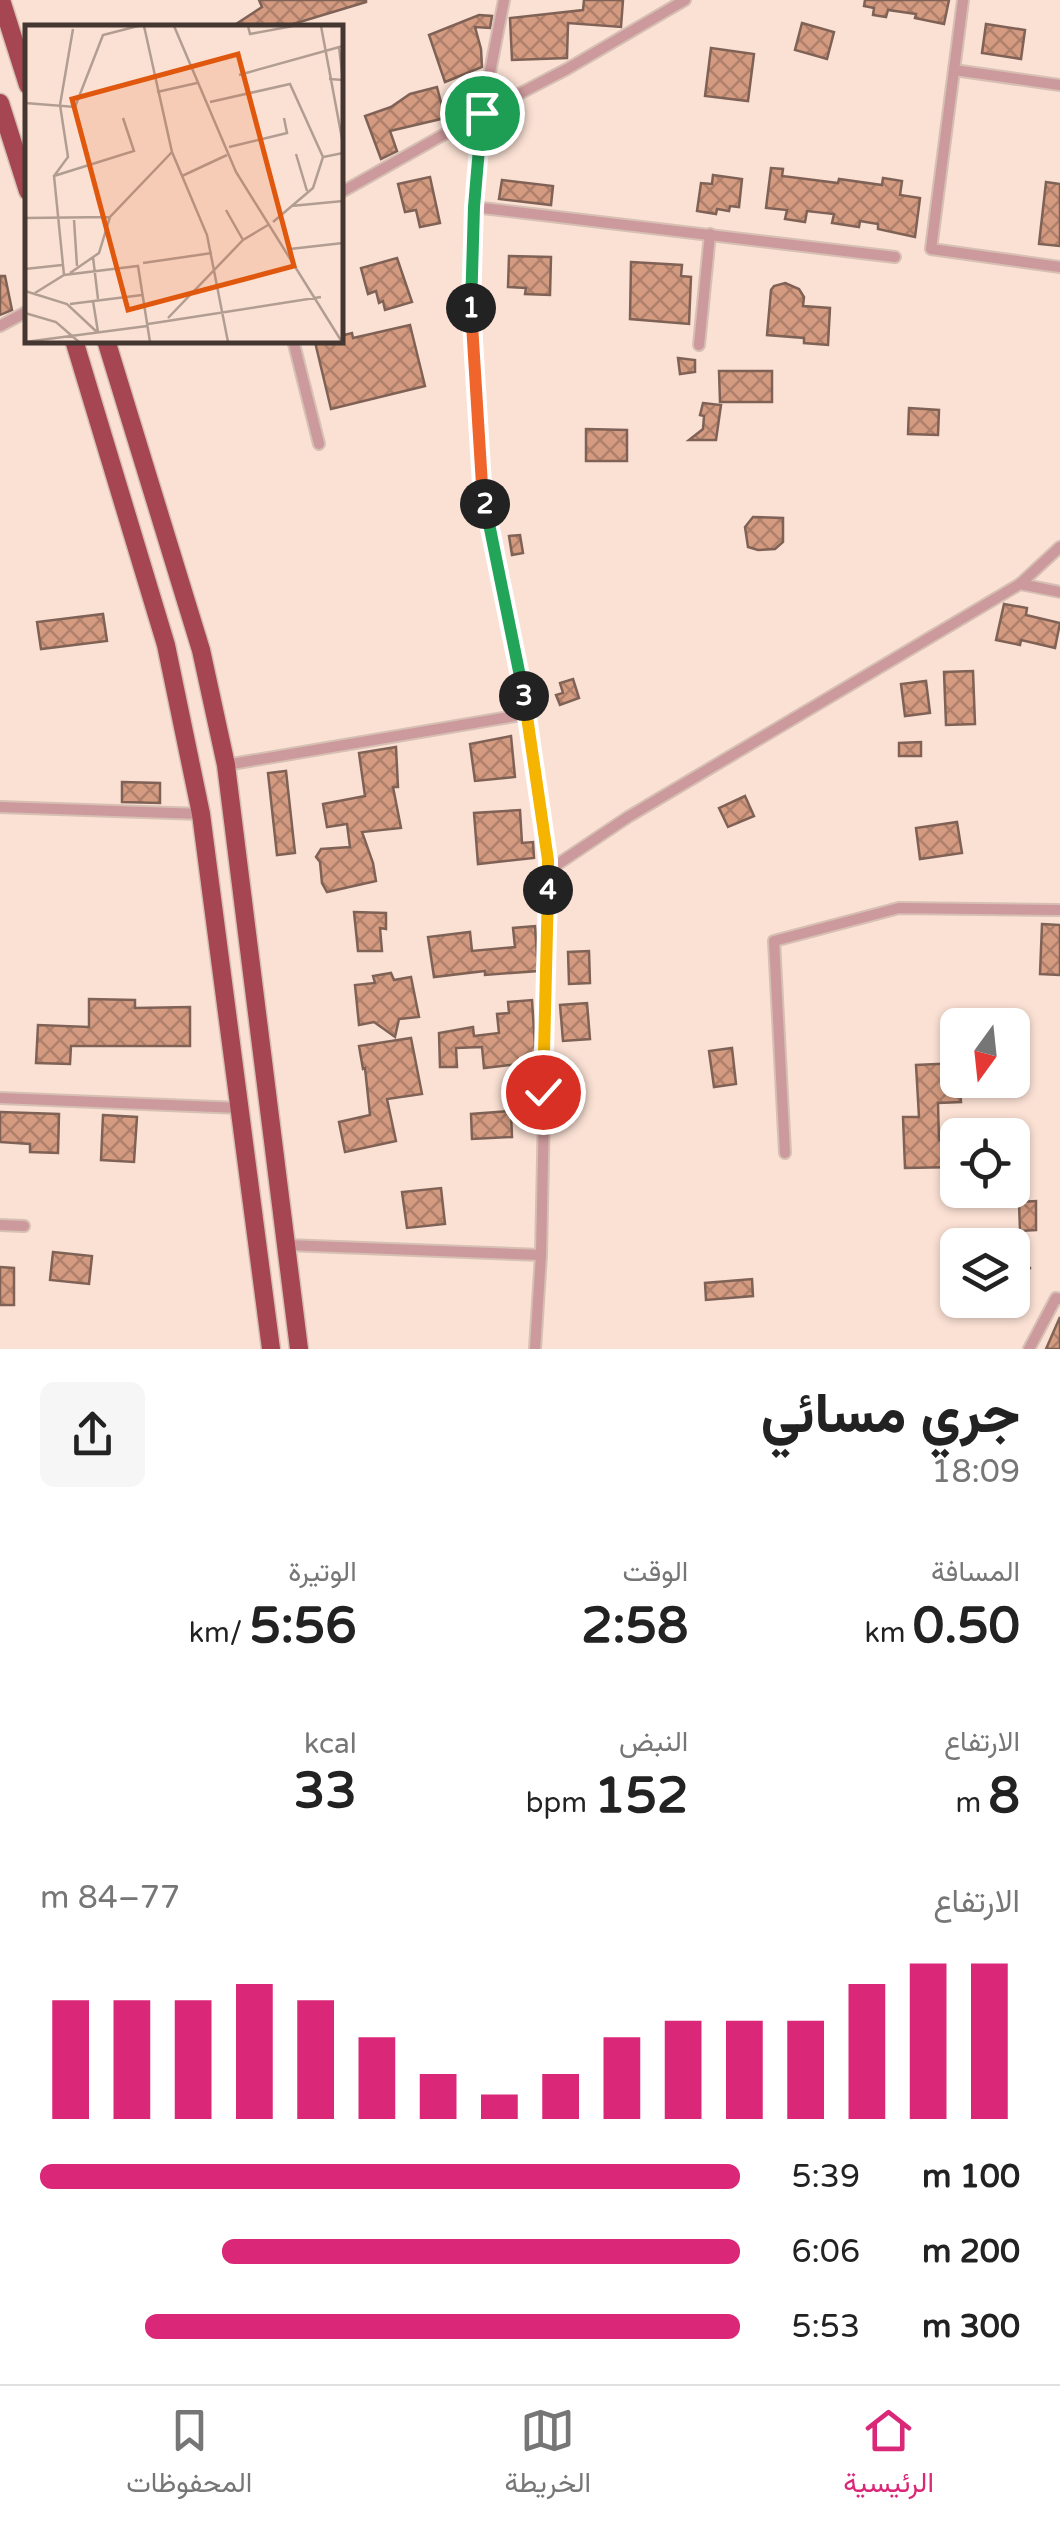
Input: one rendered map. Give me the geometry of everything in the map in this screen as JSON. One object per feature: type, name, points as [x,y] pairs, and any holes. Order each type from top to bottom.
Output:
[{"type":"highway","points":[[2,0],[25,74]]},
{"type":"highway","points":[[1,107],[25,182]]},
{"type":"highway","points":[[75,342],[166,645],[202,814],[271,1349]]},
{"type":"highway","points":[[107,342],[201,650],[226,764],[299,1349]]},
{"type":"street","points":[[504,0],[482,113],[474,207],[471,322],[482,485],[528,714],[549,870],[541,1254],[535,1349]]},
{"type":"street","points":[[342,192],[568,69],[685,0]]},
{"type":"street","points":[[963,0],[931,249],[1060,267]]},
{"type":"street","points":[[954,70],[1060,85]]},
{"type":"street","points":[[474,207],[895,257]]},
{"type":"street","points":[[699,345],[710,234]]},
{"type":"street","points":[[0,326],[25,313]]},
{"type":"street","points":[[294,342],[319,444]]},
{"type":"street","points":[[549,870],[628,817],[1020,584],[1060,546]]},
{"type":"street","points":[[1020,584],[1060,592]]},
{"type":"street","points":[[226,764],[528,714]]},
{"type":"street","points":[[0,808],[202,814]]},
{"type":"street","points":[[784,1153],[774,941],[899,908],[1060,910]]},
{"type":"street","points":[[0,1098],[240,1108]]},
{"type":"street","points":[[0,1225],[24,1226]]},
{"type":"street","points":[[287,1245],[541,1254]]},
{"type":"street","points":[[1029,1349],[1056,1298],[1060,1299]]},
{"type":"building","points":[[259,0],[366,0],[290,25],[235,25],[262,7]]},
{"type":"building","points":[[584,0],[623,0],[621,27],[568,23],[567,58],[512,60],[510,18],[583,10]]},
{"type":"building","points":[[865,0],[949,0],[944,24],[888,10],[886,17],[873,15],[874,8],[864,6]]},
{"type":"building","points":[[479,15],[492,16],[490,28],[475,27],[482,67],[445,82],[429,35]]},
{"type":"building","points":[[802,23],[834,32],[827,59],[795,50]]},
{"type":"building","points":[[986,24],[1025,30],[1021,59],[982,53]]},
{"type":"building","points":[[711,48],[754,54],[748,101],[705,96]]},
{"type":"building","points":[[437,87],[445,118],[390,131],[397,151],[381,159],[365,116],[391,107],[410,94]]},
{"type":"building","points":[[771,168],[783,169],[782,176],[838,183],[839,179],[882,185],[883,178],[902,181],[900,195],[920,198],[915,237],[878,229],[878,224],[860,221],[859,227],[832,223],[834,214],[807,211],[805,222],[785,219],[787,210],[766,208]]},
{"type":"building","points":[[713,175],[742,179],[739,207],[730,206],[729,211],[717,209],[716,214],[697,211],[701,183],[712,184]]},
{"type":"building","points":[[430,177],[440,223],[420,227],[416,210],[405,212],[398,184]]},
{"type":"building","points":[[502,180],[553,186],[551,205],[499,199]]},
{"type":"building","points":[[1046,182],[1060,184],[1060,246],[1039,244]]},
{"type":"building","points":[[509,256],[551,257],[550,295],[525,294],[526,288],[508,287]]},
{"type":"building","points":[[397,258],[412,302],[385,310],[376,291],[368,294],[361,268]]},
{"type":"building","points":[[631,262],[682,265],[681,276],[691,277],[689,324],[630,319]]},
{"type":"building","points":[[0,276],[5,276],[12,310],[0,315]]},
{"type":"building","points":[[785,283],[799,289],[804,297],[803,306],[830,308],[828,345],[804,343],[804,338],[767,335],[771,290]]},
{"type":"building","points":[[410,325],[425,386],[331,409],[315,342],[342,342],[342,336],[352,333],[353,338]]},
{"type":"building","points":[[678,358],[695,360],[695,372],[680,374]]},
{"type":"building","points":[[719,371],[772,371],[772,402],[720,402]]},
{"type":"building","points":[[703,403],[721,405],[716,440],[689,440],[703,429]]},
{"type":"building","points":[[909,408],[939,410],[938,435],[908,434]]},
{"type":"building","points":[[586,429],[627,430],[627,461],[586,461]]},
{"type":"building","points":[[753,517],[783,518],[783,542],[775,549],[748,547],[745,527]]},
{"type":"building","points":[[520,535],[523,553],[512,555],[509,536]]},
{"type":"building","points":[[1004,604],[1027,608],[1026,615],[1060,623],[1055,648],[1021,640],[1020,645],[996,640]]},
{"type":"building","points":[[103,614],[107,641],[41,649],[37,622]]},
{"type":"building","points":[[973,671],[975,724],[946,725],[944,672]]},
{"type":"building","points":[[573,679],[579,698],[560,705],[556,695],[563,693],[560,683]]},
{"type":"building","points":[[926,681],[930,713],[905,716],[901,684]]},
{"type":"building","points":[[511,736],[515,777],[475,781],[470,744]]},
{"type":"building","points":[[921,742],[921,756],[899,756],[899,743]]},
{"type":"building","points":[[396,747],[398,787],[393,787],[401,828],[362,832],[376,881],[327,892],[316,857],[321,849],[350,847],[347,824],[327,827],[323,804],[365,796],[359,753]]},
{"type":"building","points":[[286,771],[295,853],[277,855],[268,773]]},
{"type":"building","points":[[122,782],[160,783],[160,803],[122,802]]},
{"type":"building","points":[[745,796],[754,816],[728,827],[719,808]]},
{"type":"building","points":[[520,810],[522,843],[533,842],[534,858],[478,864],[474,813]]},
{"type":"building","points":[[957,822],[962,853],[920,859],[916,828]]},
{"type":"building","points":[[354,912],[386,913],[386,929],[380,928],[382,951],[358,951]]},
{"type":"building","points":[[1042,924],[1060,925],[1060,975],[1040,974]]},
{"type":"building","points":[[535,926],[538,971],[485,975],[485,971],[434,977],[428,937],[470,932],[472,951],[515,947],[513,928]]},
{"type":"building","points":[[589,951],[590,983],[569,984],[568,952]]},
{"type":"building","points":[[391,973],[394,980],[411,977],[419,1017],[399,1019],[395,1037],[374,1022],[359,1025],[355,985],[375,983],[373,976]]},
{"type":"building","points":[[89,999],[135,1000],[135,1008],[190,1007],[190,1046],[71,1046],[70,1064],[36,1063],[38,1025],[89,1027]]},
{"type":"building","points":[[532,1000],[536,1062],[484,1068],[482,1047],[456,1048],[457,1067],[440,1067],[439,1033],[473,1027],[474,1036],[499,1033],[497,1014],[509,1013],[508,1002]]},
{"type":"building","points":[[587,1003],[590,1039],[563,1041],[560,1005]]},
{"type":"building","points":[[411,1038],[422,1094],[387,1099],[396,1141],[345,1152],[339,1122],[370,1115],[359,1046]]},
{"type":"building","points":[[732,1048],[736,1084],[714,1087],[709,1051]]},
{"type":"building","points":[[940,1064],[940,1098],[961,1098],[961,1102],[938,1103],[940,1167],[905,1168],[903,1117],[919,1117],[916,1065]]},
{"type":"building","points":[[511,1111],[512,1137],[472,1139],[471,1114]]},
{"type":"building","points":[[0,1112],[59,1114],[58,1153],[30,1152],[30,1144],[0,1142]]},
{"type":"building","points":[[103,1115],[137,1117],[134,1162],[101,1160]]},
{"type":"building","points":[[441,1188],[445,1224],[407,1228],[402,1192]]},
{"type":"building","points":[[1030,1201],[1036,1201],[1036,1230],[1020,1228],[1019,1208],[1030,1208]]},
{"type":"building","points":[[53,1252],[92,1256],[89,1284],[50,1280]]},
{"type":"building","points":[[0,1267],[14,1268],[14,1305],[0,1305]]},
{"type":"building","points":[[752,1279],[753,1296],[706,1300],[705,1283]]},
{"type":"building","points":[[1060,1317],[1060,1349],[1046,1349]]},
{"type":"route","points":[[482,113],[474,207],[471,322],[482,485],[528,714],[549,870],[543,1092]]}]
